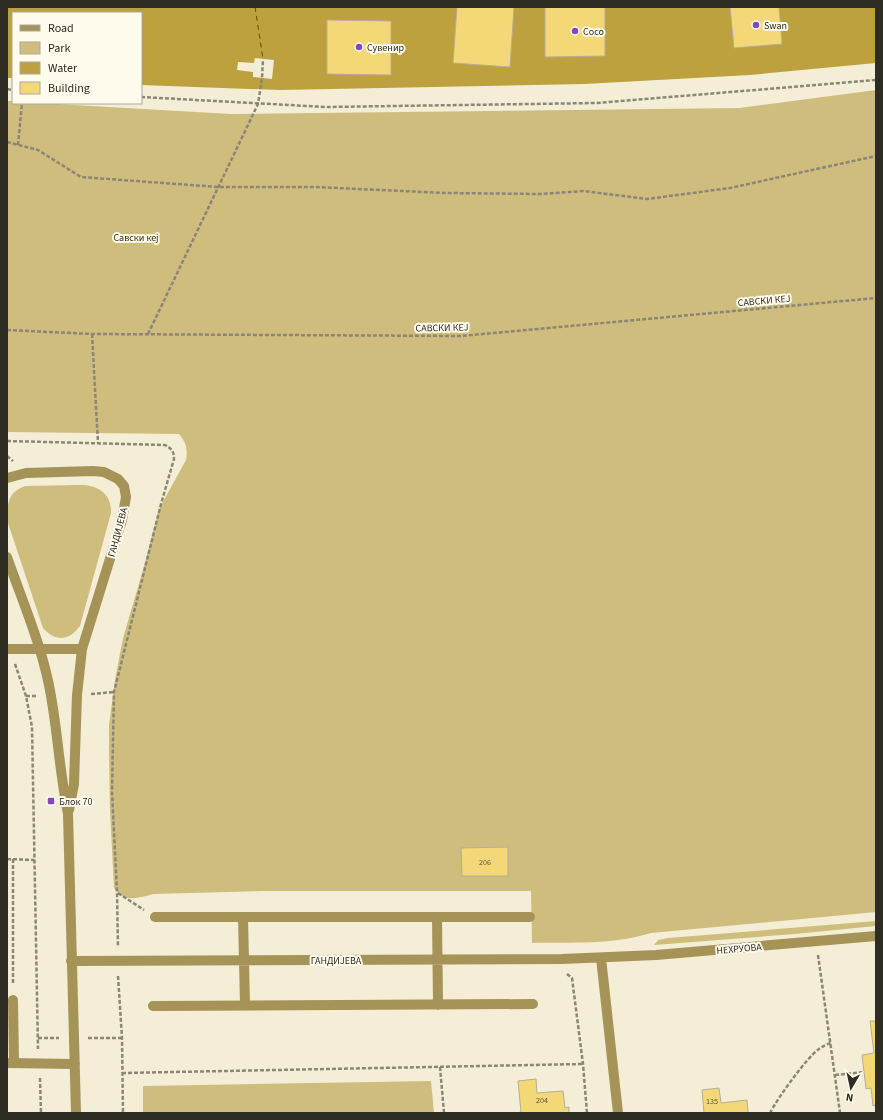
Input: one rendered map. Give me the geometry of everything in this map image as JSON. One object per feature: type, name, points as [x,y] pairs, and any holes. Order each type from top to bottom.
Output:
[{"type":"street","name":"ГАНДИЈЕВА","points":[[7,478],[26,473],[104,472],[118,479],[124,486],[126,497],[122,520],[82,649],[76,695],[74,784],[68,814]]},
{"type":"street","name":"ГАНДИЈЕВА","points":[[7,557],[40,649],[51,696],[62,786],[68,814],[76,1113]]},
{"type":"street","points":[[8,649],[82,649]]},
{"type":"street","points":[[243,916],[245,1005]]},
{"type":"street","points":[[155,917],[530,917]]},
{"type":"street","points":[[437,917],[438,1005]]},
{"type":"street","name":"НЕХРУОВА","points":[[602,958],[656,955],[876,936]]},
{"type":"street","name":"ГАНДИЈЕВА","points":[[72,961],[602,958]]},
{"type":"street","points":[[602,958],[618,1113]]},
{"type":"street","points":[[13,1000],[11,1063],[75,1064]]},
{"type":"street","points":[[153,1006],[533,1004]]},
{"type":"path","points":[[148,334],[258,104],[263,59]]},
{"type":"path","points":[[142,97],[326,107],[597,103],[876,80]]},
{"type":"path","points":[[18,145],[22,104]]},
{"type":"path","points":[[7,142],[38,150],[81,177],[218,187],[315,187],[446,193],[541,194],[584,191],[647,199],[730,188],[876,156]]},
{"type":"path","name":"САВСКИ КЕЈ","points":[[7,330],[92,334],[460,336],[876,298]]},
{"type":"path","points":[[92,334],[98,443]]},
{"type":"path","points":[[7,441],[165,445],[171,448],[174,452],[174,459],[161,504],[114,692],[112,792],[118,892],[117,961],[122,1038],[123,1113]]},
{"type":"path","points":[[8,649],[26,696],[32,727],[38,1038],[41,1113]]},
{"type":"path","points":[[7,859],[35,860]]},
{"type":"path","points":[[13,859],[13,1000]]},
{"type":"path","points":[[118,892],[155,917]]},
{"type":"path","points":[[816,942],[840,1113]]},
{"type":"path","points":[[562,959],[563,973],[572,978],[583,1064],[587,1113]]},
{"type":"path","points":[[770,1113],[779,1098],[804,1065],[818,1049],[830,1043]]},
{"type":"path","points":[[122,1073],[583,1064]]},
{"type":"path","points":[[440,1067],[444,1113]]},
{"type":"path","points":[[835,1075],[864,1072]]},
{"type":"green space","name":"Савски кеј","points":[[876,90],[876,912],[651,933],[637,937],[607,941],[532,943],[531,891],[265,891],[153,894],[137,898],[127,898],[118,893],[114,888],[109,752],[109,725],[115,680],[123,638],[159,509],[186,460],[187,449],[179,434],[7,432],[7,101],[12,101],[12,104],[56,104],[231,114],[739,108]]},
{"type":"green space","points":[[84,485],[96,488],[106,495],[111,506],[111,513],[80,626],[71,635],[62,638],[52,636],[43,628],[7,520],[7,509],[12,495],[25,486]]},
{"type":"green space","points":[[876,921],[876,926],[654,945],[658,940],[668,938]]},
{"type":"green space","points":[[431,1081],[434,1113],[143,1113],[143,1086]]},
{"type":"water","points":[[7,7],[876,7],[876,63],[750,75],[584,84],[280,90],[142,85],[142,12],[12,12],[12,78],[7,78]]},
{"type":"pier","points":[[255,58],[274,60],[272,79],[253,77],[253,72],[237,70],[238,62],[254,63]]},
{"type":"building","points":[[457,7],[514,7],[510,67],[453,63]]},
{"type":"building","name":"Coco","points":[[545,7],[605,7],[605,56],[545,57]]},
{"type":"building","name":"Swan","points":[[730,7],[779,7],[782,44],[734,48]]},
{"type":"building","name":"Сувенир","points":[[327,20],[391,21],[391,75],[327,74]]},
{"type":"building","points":[[508,847],[508,876],[462,876],[461,848]]},
{"type":"building","points":[[870,1021],[876,1021],[876,1105],[873,1106],[871,1088],[866,1089],[862,1055],[874,1053]]},
{"type":"building","points":[[536,1079],[537,1093],[563,1091],[565,1108],[569,1107],[569,1113],[516,1113],[521,1112],[518,1081]]},
{"type":"building","points":[[719,1088],[721,1103],[747,1100],[748,1113],[704,1113],[702,1090]]},
{"type":"ferry route","points":[[255,7],[263,59]]},
{"type":"place","name":"Swan","points":[[756,25]]},
{"type":"place","name":"Coco","points":[[575,31]]},
{"type":"place","name":"Сувенир","points":[[359,47]]},
{"type":"place","name":"Блок 70","points":[[51,801]]}]
